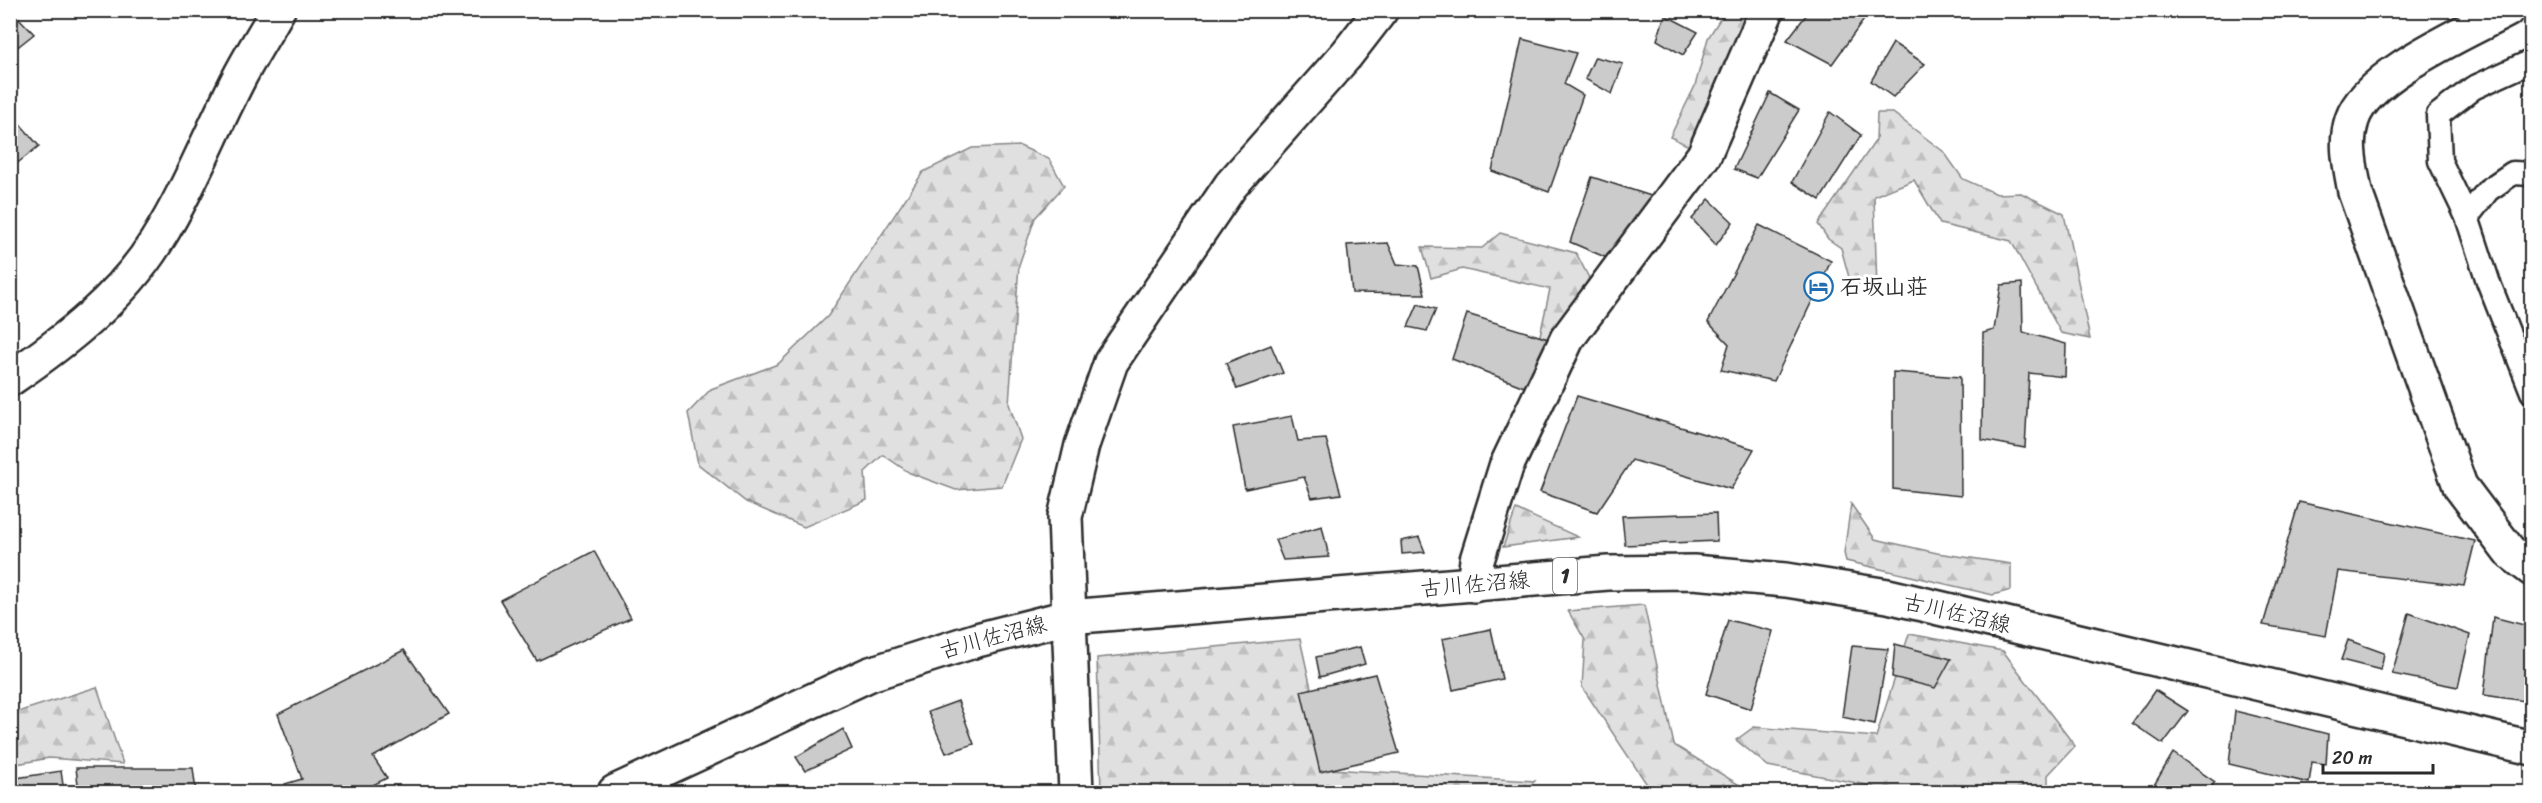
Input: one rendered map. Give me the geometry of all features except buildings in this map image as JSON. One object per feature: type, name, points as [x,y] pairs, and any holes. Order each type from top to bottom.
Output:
[{"type":"street","points":[[10,379],[65,339],[116,292],[156,242],[202,158],[239,78],[278,10]]},
{"type":"street","points":[[1076,792],[1065,517],[1082,445],[1111,362],[1231,185],[1347,54],[1381,10]]},
{"type":"street","points":[[1474,585],[1477,560],[1506,467],[1567,339],[1704,154],[1767,10]]},
{"type":"street","points":[[2507,10],[2402,67],[2371,91],[2352,118],[2347,146],[2355,192],[2460,486],[2509,550],[2532,569]]},
{"type":"street","name":"古川佐沼線","points":[[615,792],[870,674],[977,640],[1068,617],[1608,573],[1693,572],[1786,580],[1888,596],[2532,748]]},
{"type":"lane","points":[[2532,61],[2473,88],[2438,116],[2440,161],[2467,217],[2488,281],[2532,392]]},
{"type":"lane","points":[[2467,217],[2488,190],[2513,173],[2532,174]]},
{"type":"green space","points":[[1725,11],[1748,11],[1689,146],[1670,137],[1695,86],[1708,38]]},
{"type":"green space","points":[[1877,113],[1893,113],[1944,152],[1963,179],[1997,194],[2021,193],[2064,214],[2090,339],[2061,333],[2011,241],[1940,224],[1914,180],[1874,196],[1877,290],[1850,281],[1841,248],[1828,239],[1818,224],[1876,140]]},
{"type":"green space","points":[[1020,146],[1049,159],[1064,186],[1035,218],[1019,265],[1009,404],[1021,439],[1002,486],[956,490],[910,473],[883,455],[865,472],[867,500],[804,527],[746,502],[698,464],[688,413],[711,389],[778,364],[828,316],[923,172],[972,148]]},
{"type":"green space","points":[[1500,233],[1576,253],[1590,280],[1552,330],[1533,368],[1550,289],[1462,269],[1431,278],[1422,247],[1482,248]]},
{"type":"green space","points":[[1851,504],[1875,539],[1937,553],[2011,564],[2011,590],[1993,595],[1846,561],[1844,553]]},
{"type":"green space","points":[[1516,509],[1578,537],[1503,547]]},
{"type":"green space","points":[[1644,605],[1674,745],[1746,789],[1747,792],[1652,792],[1582,687],[1585,640],[1568,611]]},
{"type":"green space","points":[[1909,634],[2003,651],[2075,746],[2048,775],[2048,792],[1879,792],[1872,786],[1768,766],[1736,740],[1754,727],[1876,737]]},
{"type":"green space","points":[[1300,639],[1329,769],[1535,781],[1523,792],[1101,792],[1097,658]]},
{"type":"green space","points":[[97,687],[123,764],[49,758],[11,765],[11,714]]},
{"type":"place","name":"石坂山荘","points":[[1819,286]]}]
